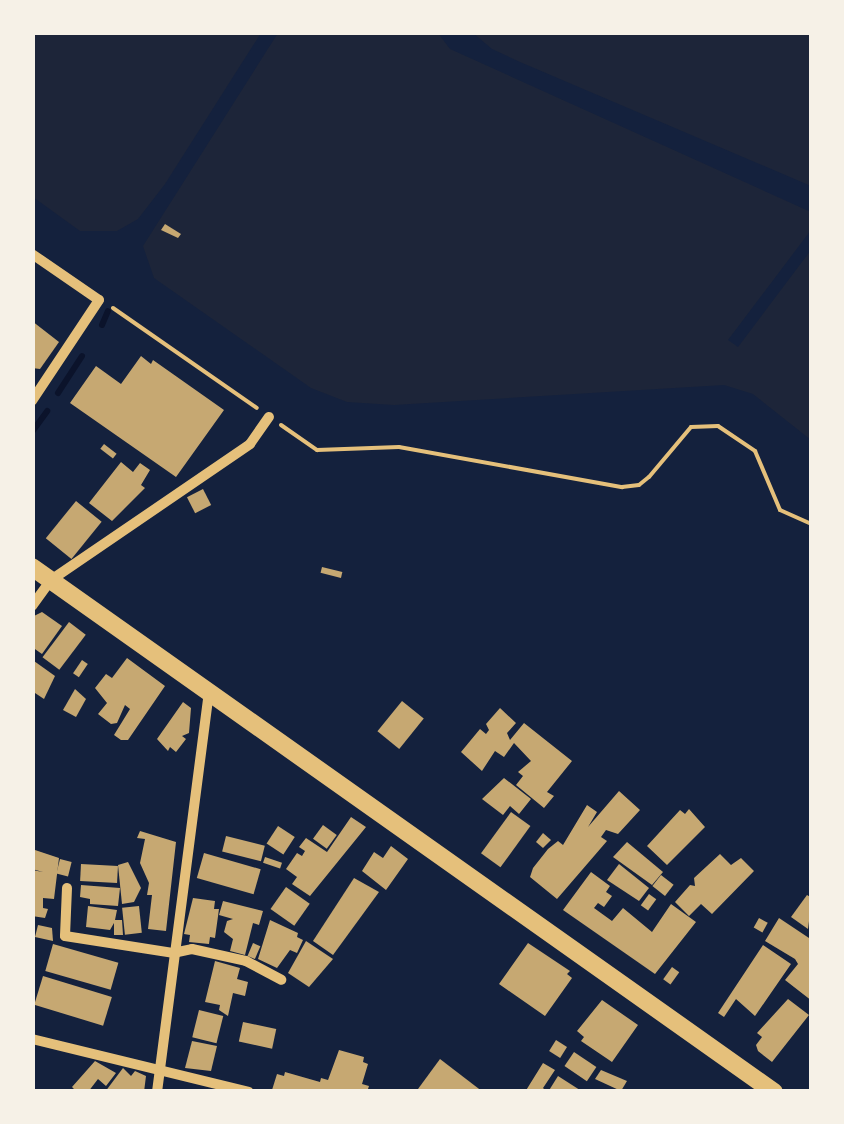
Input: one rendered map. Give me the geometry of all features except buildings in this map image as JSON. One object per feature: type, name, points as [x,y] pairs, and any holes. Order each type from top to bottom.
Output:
[{"type":"main road","points":[[32,567],[774,1092]]},
{"type":"street","points":[[32,254],[99,300],[32,401]]},
{"type":"street","points":[[32,606],[51,580],[250,444],[269,416]]},
{"type":"street","points":[[157,1092],[209,692]]},
{"type":"street","points":[[67,888],[65,936],[173,953],[192,949],[246,961],[281,980]]},
{"type":"street","points":[[32,1039],[250,1092]]},
{"type":"path","points":[[99,300],[317,450],[399,447],[622,487],[649,477],[690,427],[718,426],[755,451],[780,510],[812,524]]},
{"type":"shaded area","points":[[33,32],[261,33],[165,184],[138,219],[117,231],[80,231],[33,197]]},
{"type":"shaded area","points":[[278,33],[438,33],[450,49],[811,212],[811,230],[728,340],[738,347],[811,250],[811,440],[753,394],[724,385],[394,405],[347,402],[311,388],[154,278],[143,246]]},
{"type":"shaded area","points":[[473,33],[811,33],[811,186],[520,62],[492,49]]},
{"type":"waterway","points":[[102,325],[108,311]]},
{"type":"waterway","points":[[58,393],[82,356]]},
{"type":"waterway","points":[[32,432],[47,411]]}]
